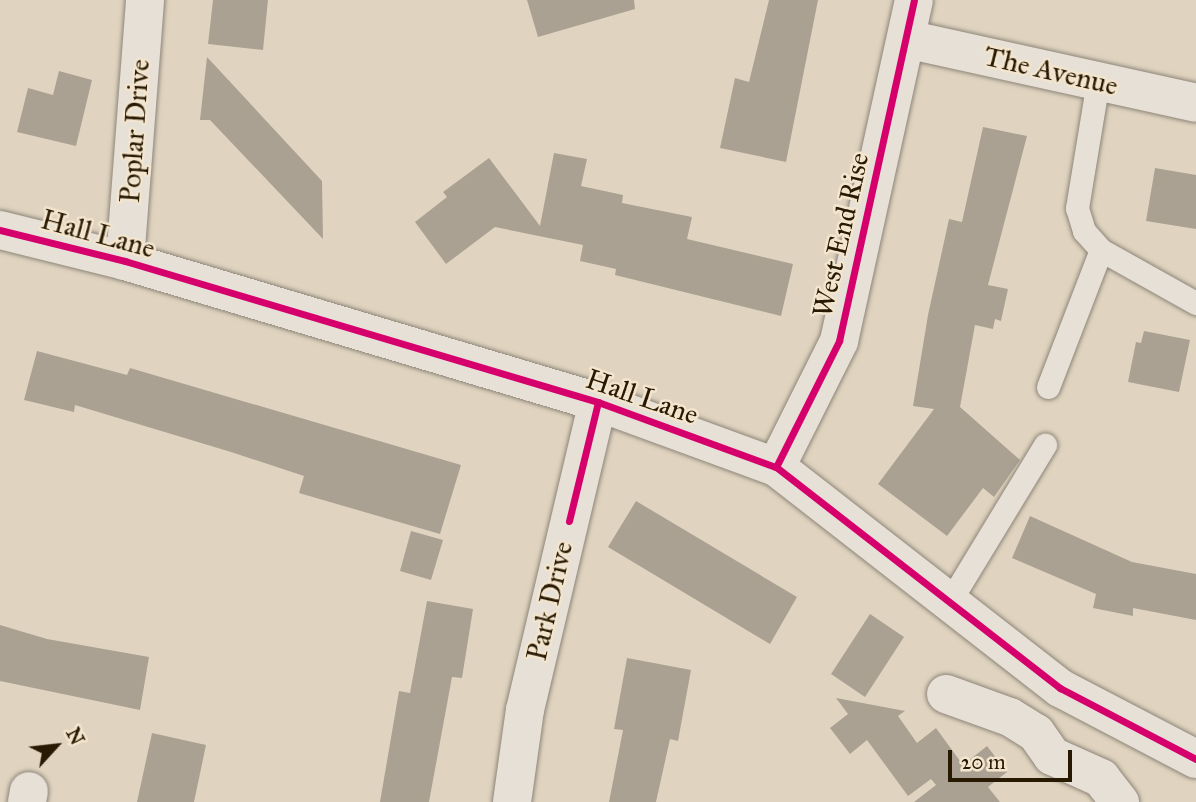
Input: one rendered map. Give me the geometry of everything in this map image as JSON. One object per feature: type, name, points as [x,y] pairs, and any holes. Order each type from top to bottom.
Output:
[{"type":"street","name":"Poplar Drive","points":[[125,261],[145,0]]},
{"type":"street","name":"West End Rise","points":[[776,467],[839,341],[914,0]]},
{"type":"street","name":"The Avenue","points":[[906,39],[1196,103]]},
{"type":"street","name":"Hall Lane","points":[[0,230],[125,261],[598,402],[776,467],[1060,688],[1196,759]]},
{"type":"street","name":"Park Drive","points":[[512,802],[525,710],[598,402]]},
{"type":"street","points":[[946,694],[1010,717],[1036,733],[1052,756],[1101,778],[1120,802]]},
{"type":"lane","points":[[1098,82],[1077,208],[1084,231],[1101,250],[1196,303]]},
{"type":"lane","points":[[1048,387],[1101,250]]},
{"type":"lane","points":[[950,601],[1045,445]]},
{"type":"building","points":[[213,0],[268,0],[263,50],[208,44]]},
{"type":"building","points":[[527,0],[634,0],[635,9],[538,37]]},
{"type":"building","points":[[769,0],[818,0],[786,162],[720,148],[735,78],[749,82]]},
{"type":"building","points":[[207,57],[322,181],[323,239],[210,120],[200,120]]},
{"type":"building","points":[[59,71],[92,80],[76,146],[17,132],[28,88],[53,95]]},
{"type":"building","points":[[983,127],[1027,136],[988,285],[1008,289],[1001,321],[995,319],[993,329],[975,325],[960,407],[1020,460],[994,497],[983,488],[947,536],[878,484],[934,409],[913,406],[928,315],[949,219],[962,222]]},
{"type":"building","points":[[554,153],[587,159],[581,186],[623,195],[622,203],[692,217],[687,239],[793,264],[781,316],[615,275],[616,269],[580,261],[583,245],[495,227],[446,264],[415,222],[447,197],[443,192],[489,158],[540,226]]},
{"type":"building","points":[[1155,168],[1196,175],[1196,229],[1146,221]]},
{"type":"building","points":[[1144,331],[1190,340],[1179,392],[1128,382],[1136,342],[1141,343]]},
{"type":"building","points":[[37,351],[127,375],[130,368],[461,465],[440,534],[299,493],[304,476],[231,452],[75,405],[74,412],[24,400]]},
{"type":"building","points":[[636,501],[797,597],[770,644],[608,547]]},
{"type":"building","points":[[1030,516],[1132,562],[1196,574],[1196,620],[1133,608],[1133,616],[1093,608],[1096,594],[1012,558]]},
{"type":"building","points":[[411,531],[443,540],[431,580],[400,571]]},
{"type":"building","points":[[427,601],[473,609],[462,678],[452,677],[429,802],[380,802],[399,691],[410,693]]},
{"type":"building","points":[[870,614],[904,637],[865,697],[831,674]]},
{"type":"building","points":[[0,625],[47,639],[149,657],[140,710],[0,681]]},
{"type":"building","points":[[627,658],[691,670],[678,741],[670,739],[656,802],[609,802],[623,730],[614,729]]},
{"type":"building","points":[[836,698],[905,711],[898,716],[917,743],[936,728],[963,765],[987,746],[1007,772],[988,787],[1000,802],[914,802],[936,785],[931,779],[908,796],[867,740],[850,754],[830,728],[848,714]]},
{"type":"building","points":[[152,733],[206,745],[194,802],[137,802]]},
{"type":"cycle path","points":[[776,467],[839,341],[914,0]]},
{"type":"cycle path","points":[[0,230],[125,261],[598,402],[776,467],[1060,688],[1196,759]]},
{"type":"cycle path","points":[[569,521],[598,402]]}]
